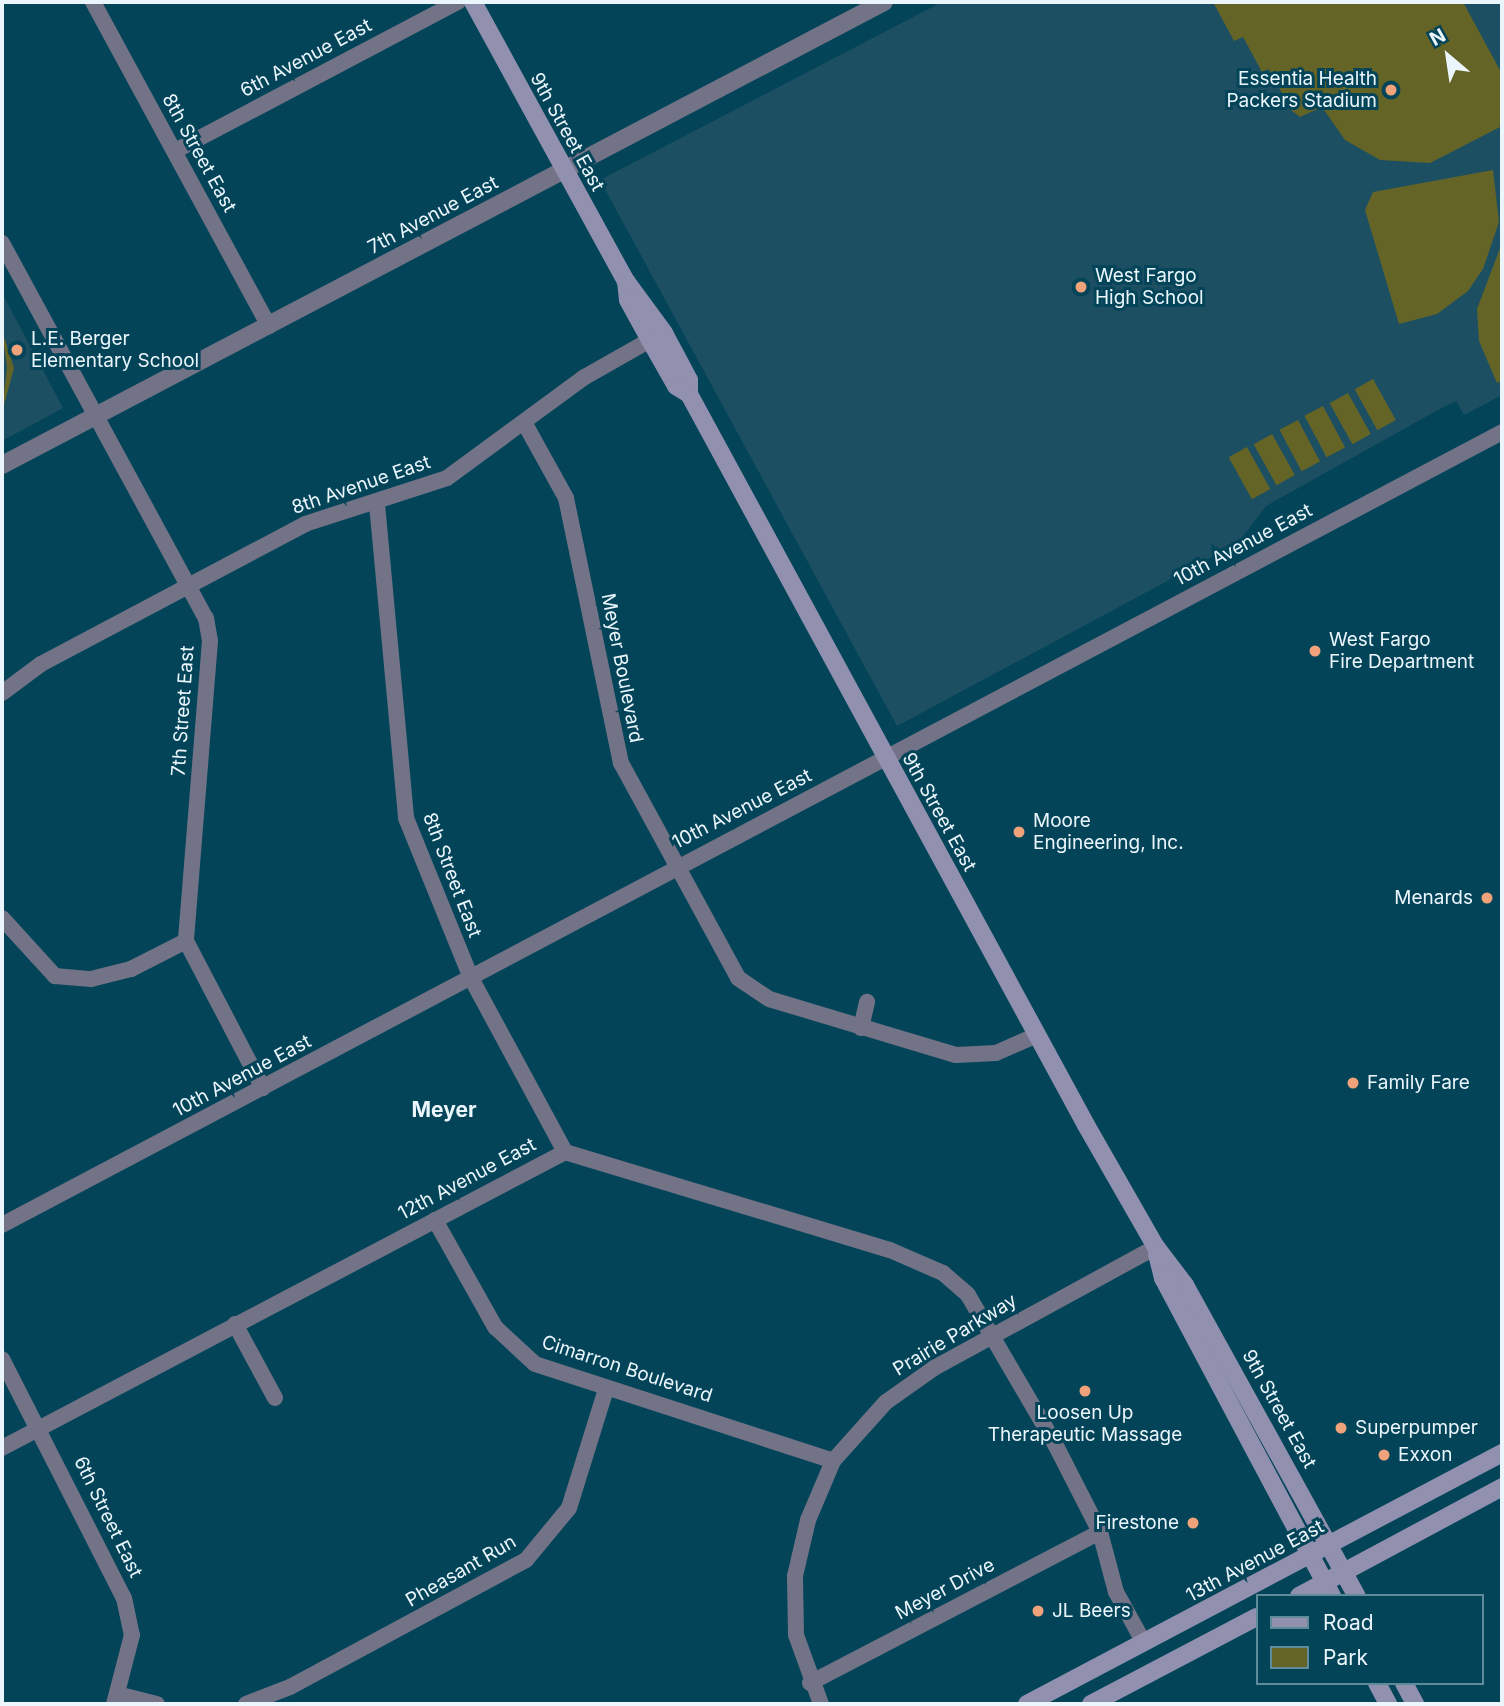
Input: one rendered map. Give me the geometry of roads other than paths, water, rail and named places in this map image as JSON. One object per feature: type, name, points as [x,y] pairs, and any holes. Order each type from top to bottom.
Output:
[{"type":"main road","name":"9th Street East","points":[[473,2],[626,281],[664,334],[689,380],[689,394],[1037,1035],[1156,1247],[1185,1285],[1356,1594]]},
{"type":"main road","name":"9th Street East","points":[[626,281],[628,300],[650,340],[676,386],[689,394]]},
{"type":"main road","name":"9th Street East","points":[[1156,1247],[1163,1278],[1328,1589]]},
{"type":"main road","name":"13th Avenue East","points":[[1027,1704],[1502,1454]]},
{"type":"main road","points":[[1307,1594],[1328,1589],[1345,1572],[1502,1487]]},
{"type":"main road","points":[[1091,1704],[1256,1618]]},
{"type":"main road","points":[[1378,1685],[1388,1704]]},
{"type":"main road","points":[[1405,1685],[1415,1704]]},
{"type":"street","name":"8th Street East","points":[[93,2],[269,326]]},
{"type":"street","name":"6th Avenue East","points":[[175,151],[458,2]]},
{"type":"street","name":"7th Avenue East","points":[[2,465],[879,3]]},
{"type":"street","name":"7th Street East","points":[[2,243],[189,584],[210,641],[186,941]]},
{"type":"street","name":"8th Avenue East","points":[[2,693],[41,664],[305,524],[377,504],[447,478],[526,425],[583,378],[650,340]]},
{"type":"street","name":"Meyer Boulevard","points":[[526,425],[566,498],[621,763],[725,961],[746,985],[769,999],[861,1028],[977,1056],[1037,1035]]},
{"type":"street","name":"10th Avenue East","points":[[2,1225],[1502,432]]},
{"type":"street","name":"8th Street East","points":[[377,504],[406,818],[471,978],[565,1152]]},
{"type":"street","points":[[2,918],[55,976],[91,979],[131,969],[186,941],[263,1088]]},
{"type":"street","points":[[861,1028],[867,1002]]},
{"type":"street","name":"12th Avenue East","points":[[2,1448],[565,1152],[904,1254],[943,1273],[968,1295],[993,1336],[1100,1532],[1116,1592],[1144,1643]]},
{"type":"street","name":"Cimarron Boulevard","points":[[435,1220],[482,1307],[518,1354],[606,1389],[786,1441],[833,1461]]},
{"type":"street","name":"Prairie Parkway","points":[[821,1704],[810,1684],[796,1635],[795,1576],[808,1520],[833,1461],[886,1402],[993,1336],[1156,1247]]},
{"type":"street","points":[[235,1324],[275,1398]]},
{"type":"street","name":"6th Street East","points":[[2,1359],[124,1598],[132,1635],[115,1699]]},
{"type":"street","name":"Pheasant Run","points":[[246,1704],[290,1687],[526,1560],[569,1508],[606,1389]]},
{"type":"street","name":"Meyer Drive","points":[[810,1684],[1100,1532]]},
{"type":"street","points":[[115,1699],[157,1704]]},
{"type":"place","name":"Essentia Health Packers Stadium","points":[[1391,90]]},
{"type":"place","name":"West Fargo High School","points":[[1081,287]]},
{"type":"place","name":"L.E. Berger Elementary School","points":[[17,350]]},
{"type":"place","name":"West Fargo Fire Department","points":[[1315,651]]},
{"type":"place","name":"Moore Engineering, Inc.","points":[[1019,832]]},
{"type":"place","name":"Menards","points":[[1487,898]]},
{"type":"place","name":"Family Fare","points":[[1353,1083]]},
{"type":"place","name":"Loosen Up Therapeutic Massage","points":[[1085,1391]]},
{"type":"place","name":"Superpumper","points":[[1341,1428]]},
{"type":"place","name":"Exxon","points":[[1384,1455]]},
{"type":"place","name":"Firestone","points":[[1193,1523]]},
{"type":"place","name":"JL Beers","points":[[1038,1611]]},
{"type":"district","name":"Meyer","points":[[444,1110]]}]
